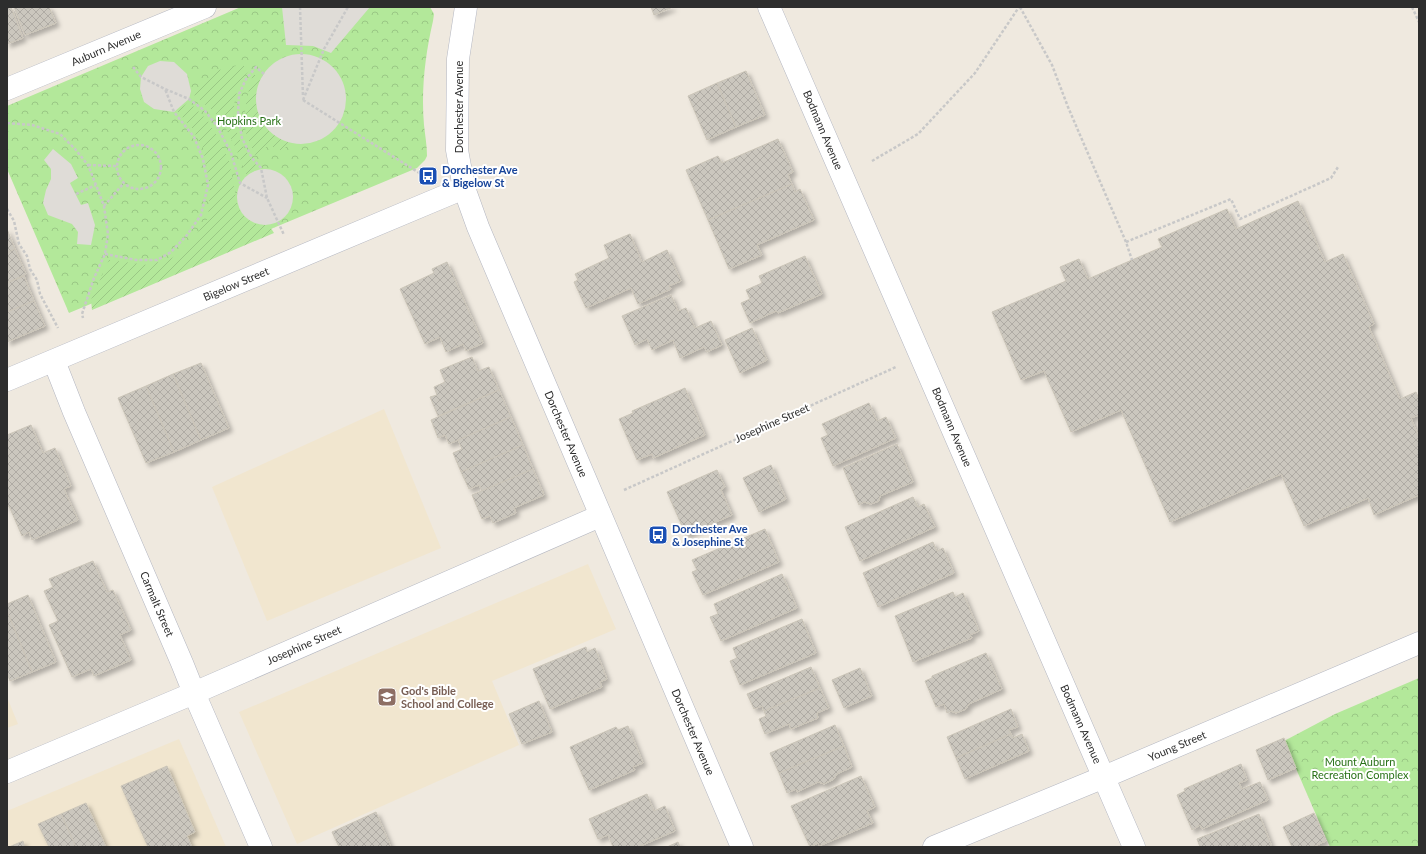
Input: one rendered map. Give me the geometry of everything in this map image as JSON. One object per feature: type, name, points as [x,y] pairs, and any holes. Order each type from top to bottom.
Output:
[{"type":"street","name":"Auburn Avenue","points":[[7,89],[205,7]]},
{"type":"street","name":"Dorchester Avenue","points":[[466,7],[458,59],[457,117],[457,150],[464,188],[478,227],[742,847]]},
{"type":"street","name":"Bodmann Avenue","points":[[769,7],[1134,847]]},
{"type":"street","name":"Bigelow Street","points":[[7,380],[464,188]]},
{"type":"street","name":"Carmalt Street","points":[[54,361],[74,412],[261,847]]},
{"type":"street","name":"Josephine Street","points":[[7,772],[194,693],[600,516]]},
{"type":"street","name":"Young Street","points":[[934,847],[1104,777],[1419,643]]},
{"type":"path","points":[[300,7],[303,100]]},
{"type":"path","points":[[303,100],[324,50],[348,7]]},
{"type":"path","points":[[872,161],[918,134],[975,72],[1019,7],[1052,65],[1068,107],[1126,242],[1132,260]]},
{"type":"path","points":[[1412,7],[1419,22]]},
{"type":"path","points":[[129,62],[141,77],[189,99],[205,111],[217,126],[231,154],[240,183],[267,198]]},
{"type":"path","points":[[264,74],[256,67],[246,79],[238,94],[238,115],[242,138],[252,158],[261,168],[267,198],[284,235]]},
{"type":"path","points":[[106,254],[136,260],[157,260],[171,252],[187,235],[201,215],[208,185],[203,159],[194,137],[174,112],[165,89]]},
{"type":"path","points":[[303,100],[421,174]]},
{"type":"path","points":[[7,123],[32,124],[60,134],[88,165],[96,185],[104,206],[108,234],[106,254],[94,278],[82,314],[84,320]]},
{"type":"path","points":[[134,145],[149,146],[159,157],[161,171],[154,184],[144,190],[132,189],[123,184],[118,176],[116,166],[122,151],[134,145]]},
{"type":"path","points":[[88,165],[116,166]]},
{"type":"path","points":[[1126,242],[1231,199],[1240,219],[1331,178],[1338,167]]},
{"type":"path","points":[[104,206],[123,184]]},
{"type":"path","points":[[76,194],[96,185]]},
{"type":"path","points":[[7,209],[14,221],[19,244],[27,256],[30,268],[37,280],[40,294],[59,330]]},
{"type":"path","name":"Josephine Street","points":[[624,490],[921,356]]},
{"type":"shaded area","points":[[282,7],[370,7],[331,53],[313,46],[286,45]]},
{"type":"shaded area","points":[[301,54],[318,57],[333,67],[343,82],[346,99],[343,116],[333,131],[318,141],[301,144],[284,141],[269,131],[259,116],[256,99],[259,82],[269,67],[284,57]]},
{"type":"shaded area","points":[[160,61],[174,62],[187,74],[191,91],[189,99],[174,112],[154,109],[144,102],[140,89],[141,77],[148,66]]},
{"type":"shaded area","points":[[53,149],[71,164],[78,178],[70,183],[81,205],[88,203],[95,225],[91,245],[77,244],[78,232],[72,224],[48,215],[43,203],[46,190],[51,179],[51,169],[44,160]]},
{"type":"shaded area","points":[[259,169],[271,169],[281,173],[289,181],[293,191],[293,203],[289,213],[281,221],[271,225],[259,225],[249,221],[241,213],[237,203],[237,191],[241,181],[249,173]]},
{"type":"shaded area","points":[[384,409],[441,548],[267,621],[212,487]]},
{"type":"shaded area","name":"God's Bible School and College","points":[[588,564],[616,629],[492,681],[519,745],[297,844],[239,712]]},
{"type":"shaded area","points":[[7,697],[18,724],[7,728]]},
{"type":"shaded area","points":[[179,739],[226,847],[7,847],[7,811]]},
{"type":"green space","name":"Hopkins Park","points":[[241,7],[430,7],[434,14],[423,86],[423,112],[427,148],[427,156],[425,160],[417,168],[69,313],[7,169],[7,106]]},
{"type":"green space","points":[[236,66],[244,66],[249,70],[238,88],[234,107],[234,117],[238,136],[259,169],[249,173],[247,176],[237,150],[218,116],[193,94],[215,71]]},
{"type":"green space","points":[[253,74],[261,77],[258,88],[257,108],[264,125],[279,138],[290,143],[282,151],[269,145],[256,156],[248,138],[245,127],[245,114]]},
{"type":"green space","points":[[189,102],[208,121],[220,141],[229,161],[237,203],[244,216],[255,224],[269,225],[274,233],[92,310],[91,300],[109,260],[148,265],[172,258],[187,248],[208,218],[210,187],[203,148],[192,128],[177,111]]},
{"type":"green space","name":"Mount Auburn Recreation Complex","points":[[1419,678],[1419,847],[1330,847],[1284,741],[1335,714]]},
{"type":"building","points":[[7,7],[11,7],[23,38],[7,44]]},
{"type":"building","points":[[14,7],[49,7],[56,23],[25,35]]},
{"type":"building","points":[[651,7],[673,7],[654,15]]},
{"type":"building","points":[[746,71],[765,115],[736,127],[717,83]]},
{"type":"building","points":[[717,83],[736,127],[707,140],[688,96]]},
{"type":"building","points":[[778,139],[793,172],[788,175],[792,184],[708,220],[686,170],[718,156],[722,163]]},
{"type":"building","points":[[792,184],[795,192],[800,189],[814,220],[757,245],[762,255],[729,269],[708,220]]},
{"type":"building","points":[[1298,201],[1325,262],[1343,254],[1374,324],[1369,327],[1400,399],[1416,392],[1419,399],[1419,415],[1411,418],[1419,438],[1419,495],[1374,515],[1368,498],[1304,526],[1281,474],[1170,522],[1121,410],[1071,432],[1044,371],[1021,380],[992,312],[1066,281],[1060,267],[1079,259],[1088,279],[1162,247],[1158,239],[1227,209],[1236,229]]},
{"type":"building","points":[[7,229],[15,249],[7,253]]},
{"type":"building","points":[[630,234],[642,262],[667,250],[681,281],[669,286],[671,289],[638,304],[631,288],[586,308],[574,282],[578,280],[575,274],[609,258],[604,245]]},
{"type":"building","points":[[15,249],[26,274],[7,283],[7,253]]},
{"type":"building","points":[[805,256],[822,294],[778,313],[776,311],[750,323],[741,303],[750,299],[746,290],[762,283],[759,276]]},
{"type":"building","points":[[447,262],[483,343],[466,351],[463,344],[446,352],[440,337],[425,344],[400,289],[434,273],[432,269]]},
{"type":"building","points":[[24,276],[34,301],[7,312],[7,283]]},
{"type":"building","points":[[671,295],[678,311],[686,308],[695,328],[711,321],[722,345],[707,352],[704,347],[680,358],[673,340],[652,350],[647,339],[635,345],[622,316]]},
{"type":"building","points":[[34,301],[45,326],[7,342],[7,312]]},
{"type":"building","points":[[752,328],[767,360],[740,373],[725,340]]},
{"type":"building","points":[[472,357],[478,371],[489,367],[499,390],[438,416],[430,397],[437,395],[434,387],[445,382],[440,370]]},
{"type":"building","points":[[201,363],[229,428],[201,440],[173,374]]},
{"type":"building","points":[[173,374],[201,440],[174,452],[146,386]]},
{"type":"building","points":[[146,386],[174,452],[146,463],[118,398]]},
{"type":"building","points":[[685,388],[705,435],[653,458],[652,454],[637,460],[619,419],[633,413],[632,411]]},
{"type":"building","points":[[499,390],[511,417],[449,444],[445,435],[438,438],[431,420]]},
{"type":"building","points":[[869,403],[877,421],[886,417],[896,438],[833,466],[821,438],[828,435],[822,424]]},
{"type":"building","points":[[511,417],[523,445],[461,472],[453,453],[462,449],[458,440]]},
{"type":"building","points":[[31,425],[43,453],[55,448],[71,486],[64,489],[78,520],[32,540],[29,532],[22,536],[9,506],[7,507],[7,435]]},
{"type":"building","points":[[897,444],[913,482],[880,496],[879,501],[871,504],[864,502],[859,505],[843,468]]},
{"type":"building","points":[[523,445],[533,469],[482,491],[479,485],[469,489],[461,472]]},
{"type":"building","points":[[771,465],[786,499],[759,512],[743,478]]},
{"type":"building","points":[[533,469],[544,495],[514,508],[516,513],[493,523],[490,516],[482,519],[472,495]]},
{"type":"building","points":[[717,470],[725,487],[721,490],[732,515],[686,535],[667,492]]},
{"type":"building","points":[[913,497],[918,507],[924,504],[935,527],[860,561],[845,527]]},
{"type":"building","points":[[765,529],[779,562],[703,595],[692,572],[697,570],[692,560]]},
{"type":"building","points":[[933,542],[937,551],[943,548],[954,573],[878,607],[863,573]]},
{"type":"building","points":[[93,561],[107,592],[113,590],[131,630],[120,635],[131,660],[94,676],[91,669],[72,677],[49,625],[58,621],[44,591],[53,587],[49,579]]},
{"type":"building","points":[[782,574],[797,608],[721,641],[710,617],[718,614],[714,604]]},
{"type":"building","points":[[953,592],[955,597],[963,593],[979,631],[970,635],[972,638],[913,662],[895,616]]},
{"type":"building","points":[[28,595],[56,662],[32,672],[7,611],[7,604]]},
{"type":"building","points":[[7,611],[32,672],[10,681],[7,673]]},
{"type":"building","points":[[802,619],[816,653],[740,685],[730,661],[737,658],[733,648]]},
{"type":"building","points":[[586,647],[587,652],[595,648],[607,679],[600,682],[602,687],[550,709],[533,669]]},
{"type":"building","points":[[986,653],[1002,689],[969,704],[966,709],[956,713],[951,711],[947,713],[944,704],[936,707],[925,681],[932,678],[932,676]]},
{"type":"building","points":[[811,667],[820,688],[764,711],[762,706],[754,709],[747,694]]},
{"type":"building","points":[[860,668],[872,696],[844,708],[832,680]]},
{"type":"building","points":[[820,688],[829,708],[817,713],[818,718],[791,729],[789,724],[765,734],[759,719],[766,716],[764,711]]},
{"type":"building","points":[[539,701],[552,732],[522,744],[509,714]]},
{"type":"building","points":[[1011,709],[1018,727],[1009,730],[1011,734],[956,758],[947,737]]},
{"type":"building","points":[[835,725],[844,746],[779,773],[770,753]]},
{"type":"building","points":[[628,726],[643,763],[633,767],[635,770],[589,790],[570,747],[616,727],[618,730]]},
{"type":"building","points":[[1011,734],[1013,738],[1022,734],[1029,751],[965,779],[956,758]]},
{"type":"building","points":[[1284,738],[1296,768],[1268,780],[1256,750]]},
{"type":"building","points":[[844,746],[852,767],[837,774],[834,779],[824,784],[818,782],[797,792],[796,789],[787,793],[779,773]]},
{"type":"building","points":[[1241,764],[1247,780],[1239,783],[1242,789],[1260,782],[1268,800],[1202,829],[1200,825],[1192,830],[1177,795],[1185,791],[1184,789]]},
{"type":"building","points":[[167,766],[195,832],[187,836],[192,847],[148,847],[121,786]]},
{"type":"building","points":[[861,776],[875,807],[867,811],[873,823],[819,846],[818,843],[810,847],[791,806]]},
{"type":"building","points":[[647,794],[654,811],[665,806],[675,831],[638,847],[613,847],[608,835],[598,839],[589,819]]},
{"type":"building","points":[[86,803],[106,847],[76,847],[61,814]]},
{"type":"building","points":[[376,812],[391,847],[339,847],[332,832]]},
{"type":"building","points":[[1314,813],[1326,841],[1312,847],[1292,847],[1283,827]]},
{"type":"building","points":[[61,814],[76,847],[49,847],[38,824]]},
{"type":"building","points":[[1259,814],[1272,847],[1200,847],[1197,839]]},
{"type":"building","points":[[23,841],[25,847],[9,847]]},
{"type":"building","points":[[678,842],[680,847],[667,847]]},
{"type":"place","name":"Dorchester Ave & Bigelow St","points":[[428,176]]},
{"type":"place","name":"Dorchester Ave & Josephine St","points":[[658,535]]},
{"type":"place","name":"God's Bible School and College","points":[[387,697]]}]
